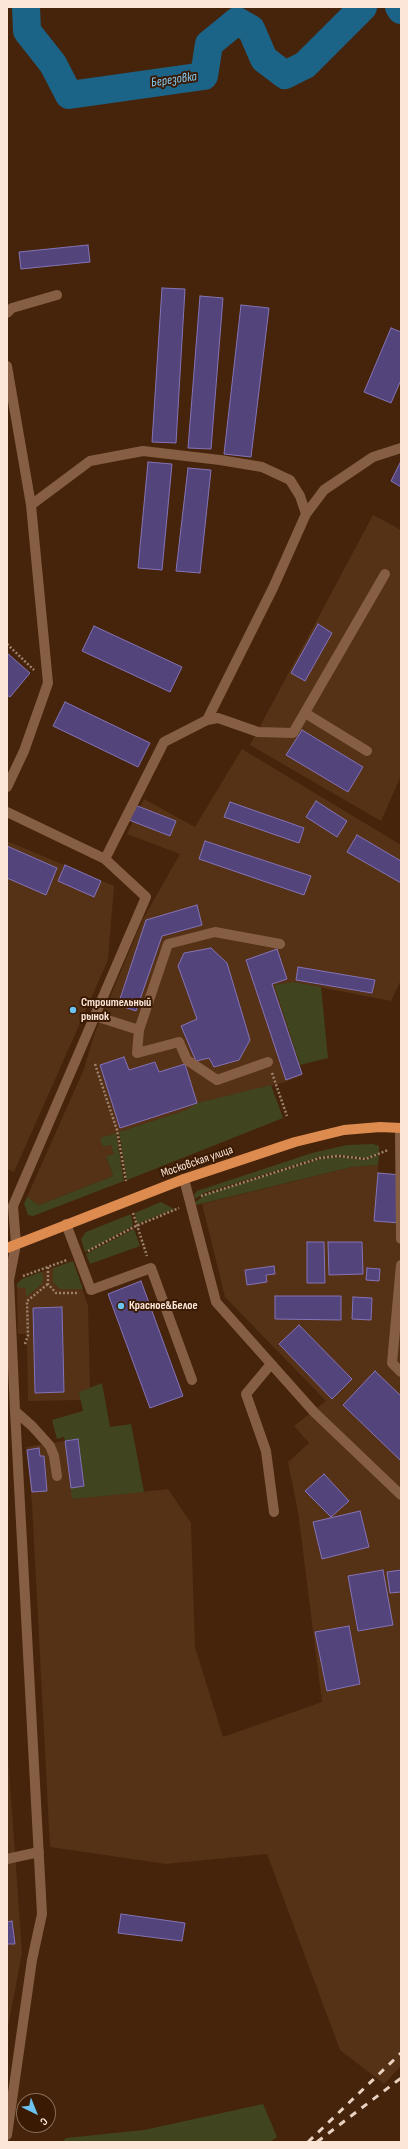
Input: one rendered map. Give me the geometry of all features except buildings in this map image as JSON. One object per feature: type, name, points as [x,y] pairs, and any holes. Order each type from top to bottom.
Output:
[{"type":"main road","name":"Московская улица","points":[[10,1244],[184,1179],[323,1134],[361,1128],[400,1128]]},
{"type":"street","points":[[7,313],[12,308],[57,295]]},
{"type":"street","points":[[7,366],[31,505],[48,683],[24,751],[7,787]]},
{"type":"street","points":[[207,720],[273,588],[306,514],[324,490],[373,456],[401,448]]},
{"type":"street","points":[[31,505],[90,461],[143,450],[262,467],[290,480],[300,496],[306,514]]},
{"type":"street","points":[[105,859],[164,742],[207,720],[218,718],[258,732],[293,733],[385,574]]},
{"type":"street","points":[[304,713],[367,751]]},
{"type":"street","points":[[7,812],[105,859],[146,897],[12,1206],[9,1280],[42,1914],[32,1960],[7,2135]]},
{"type":"street","points":[[268,1062],[217,1080],[187,1060],[179,1042],[137,1053],[139,1030],[168,944],[216,932],[280,944]]},
{"type":"street","points":[[95,1016],[139,1030]]},
{"type":"street","points":[[400,1128],[401,1239]]},
{"type":"street","points":[[184,1179],[216,1302],[314,1412],[401,1495]]},
{"type":"street","points":[[66,1224],[91,1290],[151,1268],[192,1380]]},
{"type":"street","points":[[401,1265],[392,1363],[401,1372]]},
{"type":"street","points":[[271,1364],[246,1394],[266,1450],[274,1512]]},
{"type":"street","points":[[15,1411],[32,1426],[50,1446],[54,1456],[57,1476]]},
{"type":"street","points":[[7,1859],[39,1852]]},
{"type":"path","points":[[7,644],[48,683]]},
{"type":"path","points":[[268,1062],[287,1116]]},
{"type":"path","points":[[96,1064],[117,1130],[126,1181]]},
{"type":"path","points":[[133,1213],[151,1268]]},
{"type":"path","points":[[48,1267],[48,1284],[56,1293],[84,1292],[91,1290]]},
{"type":"path","points":[[27,1301],[48,1284]]},
{"type":"shaded area","points":[[373,515],[401,530],[401,776],[381,821],[250,745]]},
{"type":"shaded area","points":[[242,749],[401,845],[401,980],[391,1001],[293,982],[274,985],[303,1075],[282,1083],[197,1103],[187,1110],[101,1138],[103,1147],[111,1145],[114,1154],[106,1157],[113,1176],[39,1205],[27,1197],[84,1069],[94,1035],[143,919],[180,854],[127,834],[144,799],[195,827]]},
{"type":"shaded area","points":[[7,841],[114,886],[108,960],[14,1172],[7,1169]]},
{"type":"shaded area","points":[[378,1165],[378,1172],[401,1175],[401,2066],[384,2084],[340,2050],[267,1854],[166,1864],[50,1847],[32,1504],[26,1447],[78,1439],[84,1486],[72,1499],[168,1489],[191,1523],[195,1647],[223,1737],[322,1702],[298,1512],[288,1462],[309,1443],[294,1426],[326,1401],[225,1297],[202,1204],[352,1167]]},
{"type":"shaded area","points":[[73,1261],[88,1306],[90,1388],[79,1392],[81,1400],[28,1401],[27,1334],[18,1334],[17,1284],[22,1279]]},
{"type":"shaded area","points":[[7,1741],[22,1953],[7,2032]]},
{"type":"green space","points":[[293,982],[321,987],[328,1058],[300,1065],[274,985]]},
{"type":"green space","points":[[271,1085],[283,1118],[127,1180],[119,1132],[186,1110],[197,1103]]},
{"type":"green space","points":[[116,1133],[124,1181],[33,1216],[28,1215],[24,1204],[27,1197],[39,1205],[113,1176],[106,1156],[114,1154],[111,1145],[103,1147],[100,1138]]},
{"type":"green space","points":[[373,1144],[379,1146],[379,1153],[366,1158],[338,1155],[320,1157],[204,1193],[195,1199],[194,1195],[197,1191],[312,1153],[347,1145]]},
{"type":"green space","points":[[379,1155],[378,1165],[352,1167],[196,1205],[195,1202],[205,1195],[321,1159],[338,1157],[366,1160]]},
{"type":"green space","points":[[161,1202],[174,1209],[137,1224],[135,1213]]},
{"type":"green space","points":[[131,1214],[133,1226],[85,1252],[81,1239],[86,1232]]},
{"type":"green space","points":[[134,1229],[140,1246],[90,1264],[86,1254]]},
{"type":"green space","points":[[73,1261],[83,1289],[60,1289],[53,1282],[53,1268]]},
{"type":"green space","points":[[41,1272],[43,1274],[43,1283],[26,1297],[26,1288],[17,1287],[17,1284],[22,1279]]},
{"type":"green space","points":[[102,1383],[110,1427],[131,1424],[144,1492],[72,1499],[71,1488],[84,1486],[78,1439],[65,1441],[64,1437],[57,1439],[52,1420],[83,1411],[79,1392]]},
{"type":"green space","points":[[263,2104],[277,2137],[270,2142],[62,2142],[66,2138],[144,2130]]},
{"type":"waterway","name":"Березовка","points":[[26,7],[27,31],[53,64],[69,95],[204,76],[209,44],[237,21],[251,29],[264,59],[285,75],[305,65],[363,7]]},
{"type":"railway","points":[[308,2142],[401,2053]]},
{"type":"railway","points":[[317,2142],[401,2078]]},
{"type":"place","name":"Строительный рынок","points":[[73,1010]]},
{"type":"place","name":"Красное&Белое","points":[[121,1306]]}]
